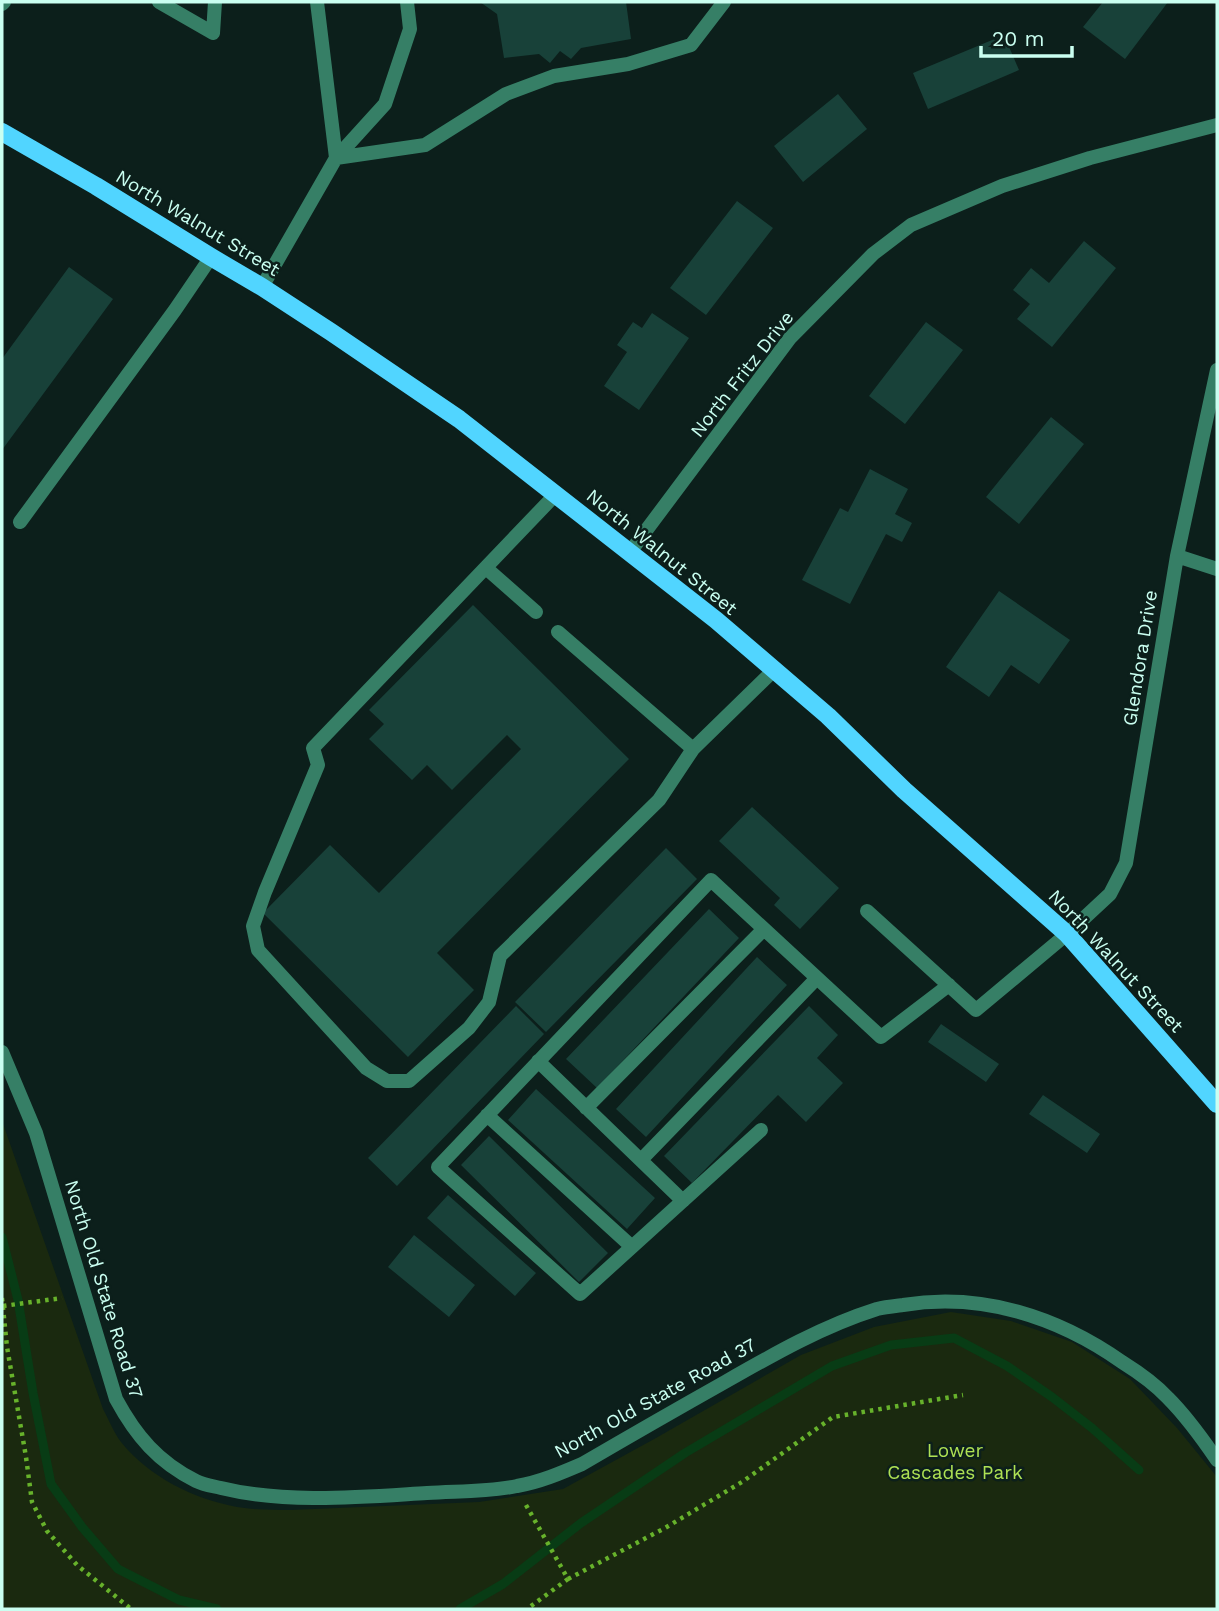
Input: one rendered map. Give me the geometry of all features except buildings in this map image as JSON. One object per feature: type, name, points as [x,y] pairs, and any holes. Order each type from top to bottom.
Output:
[{"type":"main road","name":"North Walnut Street","points":[[2,132],[262,287],[459,419],[716,620],[828,716],[904,790],[1067,934],[1217,1104]]},
{"type":"street","points":[[159,2],[213,33],[215,2]]},
{"type":"street","points":[[317,2],[336,158]]},
{"type":"street","points":[[262,287],[336,158],[385,104],[410,29],[407,2]]},
{"type":"street","points":[[336,158],[425,145],[506,94],[554,76],[628,64],[691,46],[723,2]]},
{"type":"street","name":"North Fritz Drive","points":[[630,552],[790,338],[873,254],[911,225],[1002,186],[1090,158],[1217,125]]},
{"type":"street","points":[[20,522],[211,257]]},
{"type":"street","name":"Glendora Drive","points":[[949,985],[976,1010],[1110,894],[1126,863],[1177,556],[1217,370]]},
{"type":"street","points":[[556,494],[313,748],[318,765],[253,926],[258,950],[366,1068],[387,1081],[409,1081],[470,1028],[489,1002],[500,956],[659,800],[693,749],[774,670]]},
{"type":"street","points":[[1177,556],[1217,569]]},
{"type":"street","points":[[486,568],[536,612]]},
{"type":"street","points":[[558,632],[693,749]]},
{"type":"street","points":[[761,1130],[580,1294],[438,1167],[711,880],[881,1037],[949,985],[867,911]]},
{"type":"street","points":[[586,1108],[764,929]]},
{"type":"street","points":[[641,1160],[817,978]]},
{"type":"street","name":"North Old State Road 37","points":[[2,1052],[36,1133],[116,1399],[130,1424],[148,1446],[172,1467],[198,1483],[236,1492],[288,1497],[355,1497],[516,1486],[550,1478],[582,1464],[792,1344],[879,1309],[949,1300],[984,1303],[1049,1321],[1106,1350],[1166,1396],[1192,1424],[1217,1460]]},
{"type":"street","points":[[538,1061],[683,1201]]},
{"type":"street","points":[[487,1115],[631,1246]]},
{"type":"path","points":[[2,1297],[7,1347],[32,1502],[47,1531],[77,1565],[131,1609]]},
{"type":"path","points":[[3,1306],[40,1301]]},
{"type":"path","points":[[527,1609],[568,1579],[665,1528],[742,1482],[833,1417],[964,1395]]},
{"type":"path","points":[[539,1530],[568,1579]]},
{"type":"green space","name":"Lower Cascades Park","points":[[2,1121],[103,1409],[121,1442],[132,1455],[159,1476],[189,1492],[237,1507],[291,1510],[479,1502],[563,1489],[801,1355],[874,1327],[951,1312],[1011,1321],[1072,1342],[1130,1379],[1177,1428],[1217,1477],[1217,1609],[2,1609]]},
{"type":"waterway","points":[[2,1237],[18,1300],[51,1484],[82,1527],[118,1569],[179,1600],[217,1609]]},
{"type":"waterway","points":[[460,1609],[503,1584],[581,1523],[685,1453],[832,1366],[891,1345],[954,1338],[1007,1366],[1052,1397],[1139,1470]]}]
